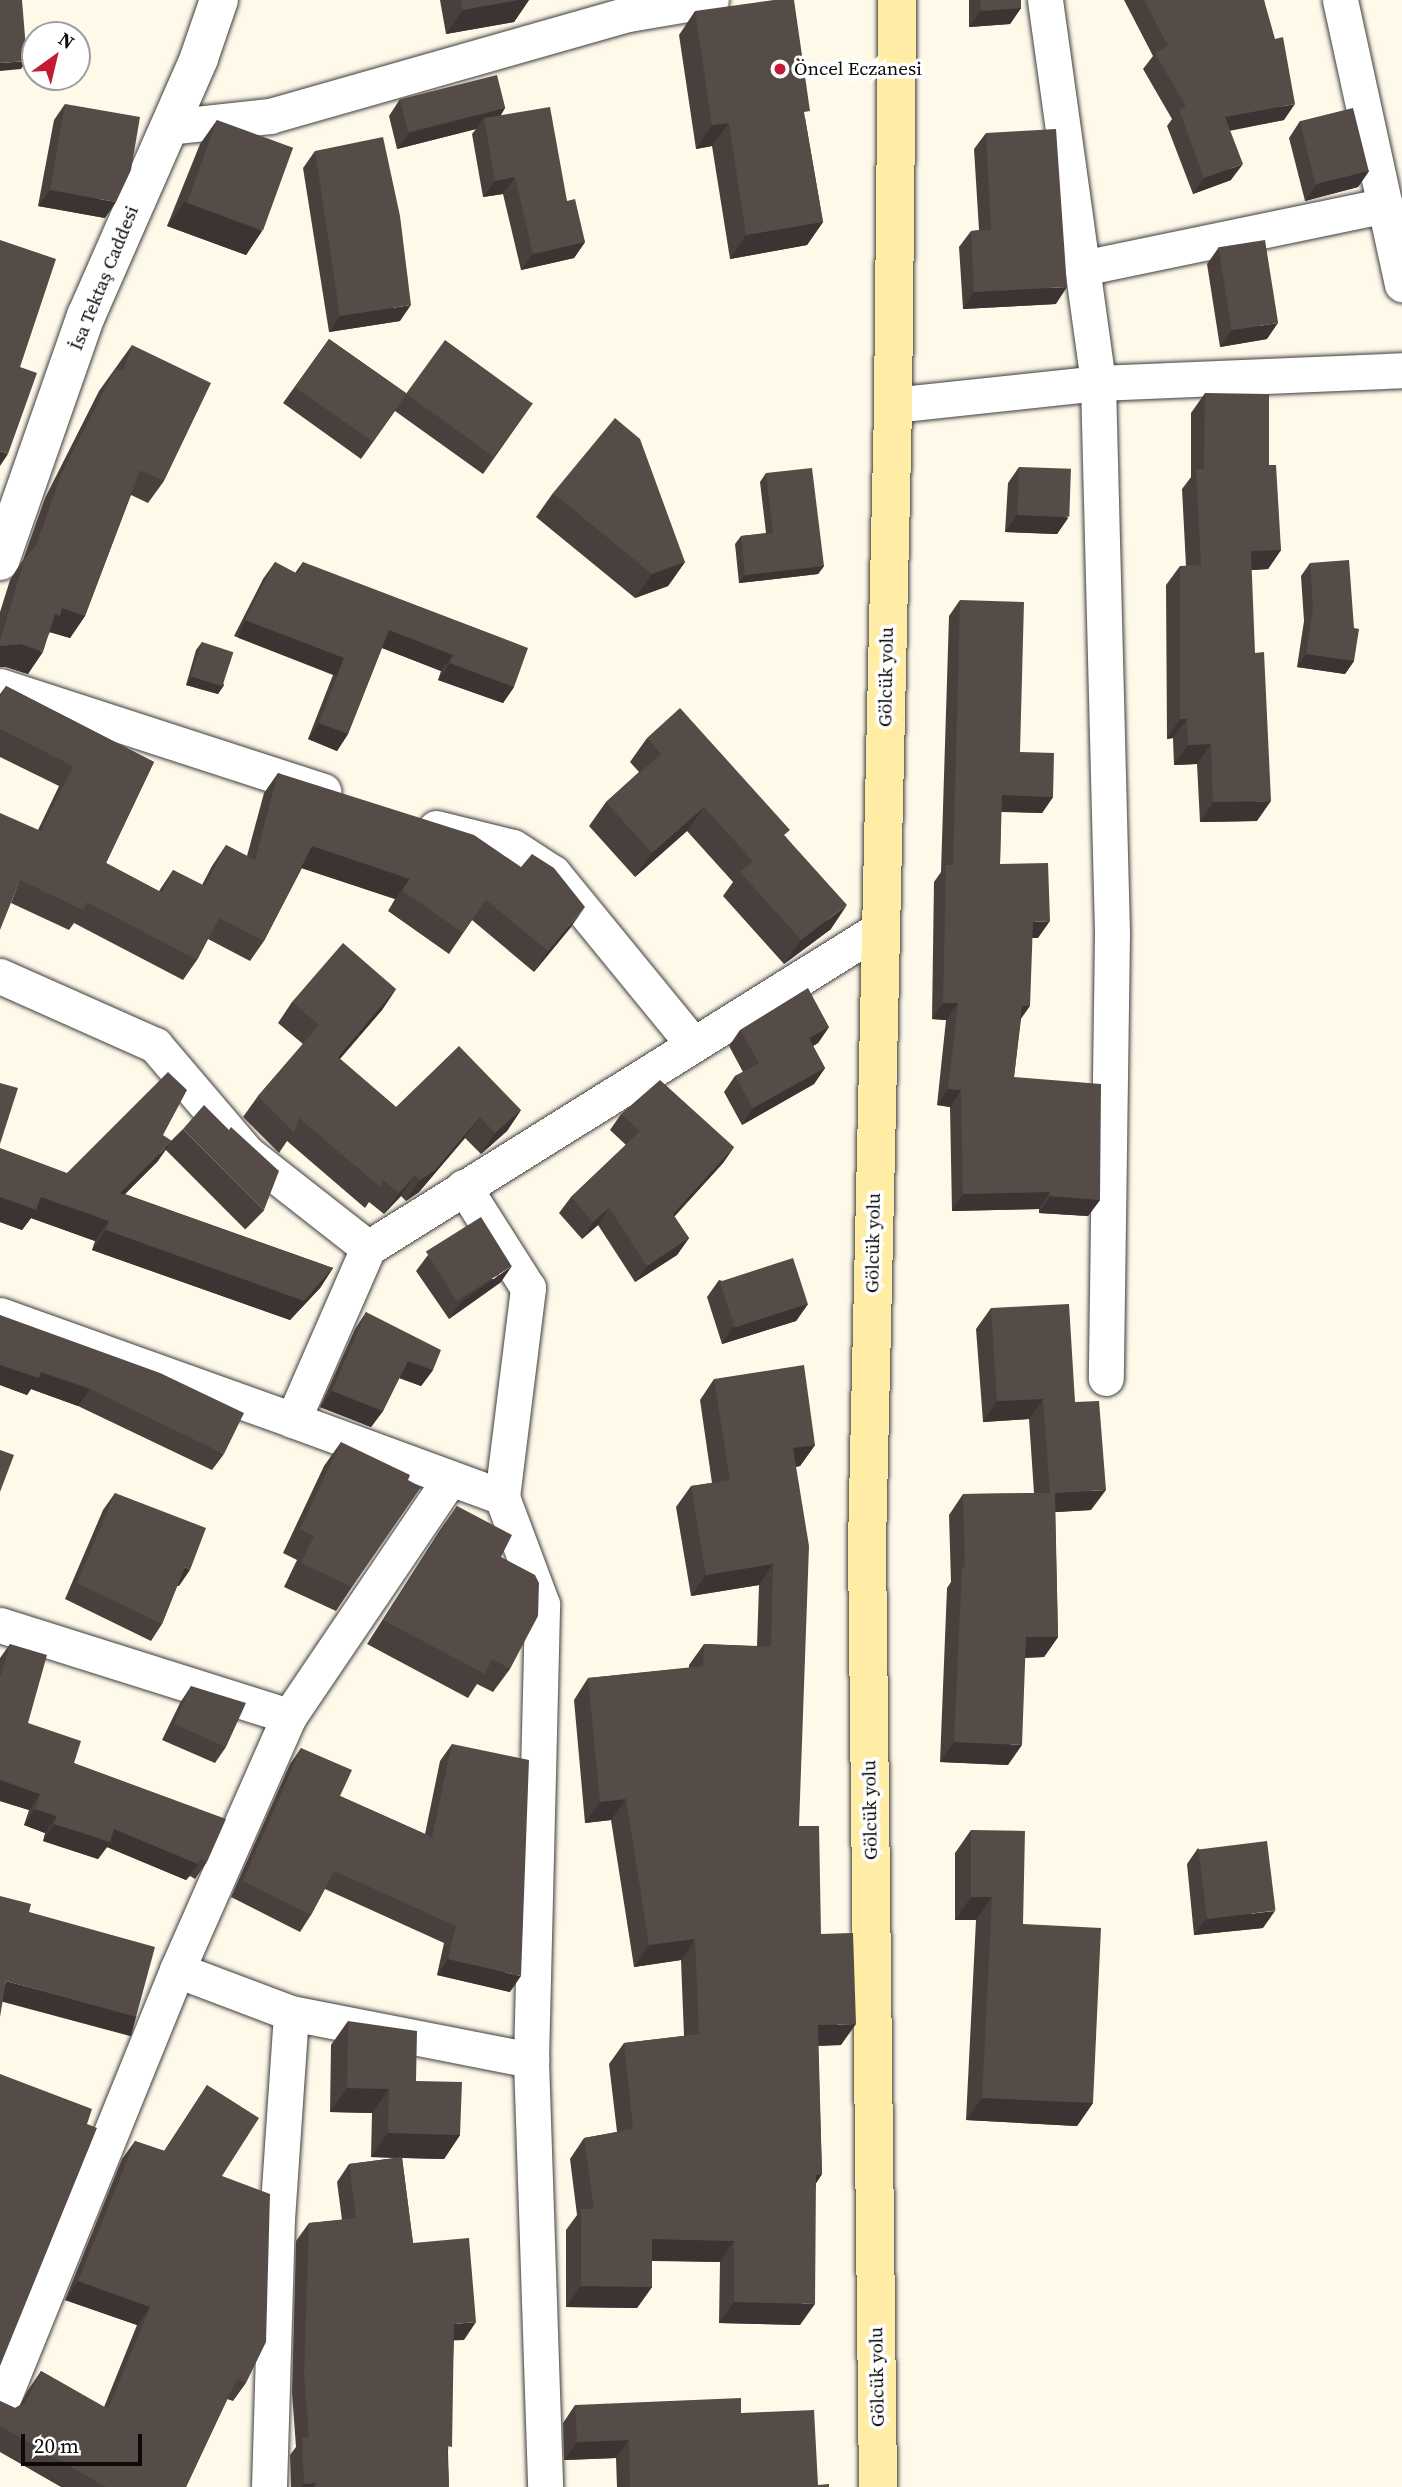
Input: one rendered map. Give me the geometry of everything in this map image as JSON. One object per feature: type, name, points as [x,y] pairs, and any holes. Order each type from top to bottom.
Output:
[{"type":"main road","name":"Gölcük yolu","points":[[878,2487],[867,1545],[893,405],[897,0]]},
{"type":"street","name":"İsa Tektaş Caddesi","points":[[0,561],[86,316],[168,127],[219,0]]},
{"type":"street","points":[[168,127],[270,116],[628,14],[711,0]]},
{"type":"street","points":[[1045,0],[1098,383],[1112,934],[1106,1378]]},
{"type":"street","points":[[1340,0],[1402,284]]},
{"type":"street","points":[[1082,268],[1386,205]]},
{"type":"street","points":[[893,405],[1098,383],[1402,370]]},
{"type":"street","points":[[0,685],[354,801]]},
{"type":"street","points":[[406,818],[513,847],[553,873],[693,1044]]},
{"type":"street","points":[[293,1420],[368,1248],[879,929]]},
{"type":"street","points":[[0,976],[155,1045],[247,1153],[368,1248]]},
{"type":"street","points":[[464,1187],[528,1288],[502,1496],[541,1604],[531,2060],[545,2487]]},
{"type":"street","points":[[0,1315],[293,1420],[449,1480],[502,1496]]},
{"type":"street","points":[[1,2408],[104,2114],[177,1970],[289,1716],[449,1480]]},
{"type":"street","points":[[0,1625],[289,1716]]},
{"type":"street","points":[[177,1970],[291,2013],[531,2060]]},
{"type":"street","points":[[269,2487],[275,2245],[291,2013]]},
{"type":"building","points":[[0,0],[22,0],[21,61],[0,63]]},
{"type":"building","points":[[461,0],[518,0],[463,10]]},
{"type":"building","points":[[774,0],[794,0],[810,111],[804,112],[823,222],[746,235],[729,123],[712,125],[695,11]]},
{"type":"building","points":[[980,0],[1021,0],[1021,8],[981,11]]},
{"type":"building","points":[[1144,0],[1264,0],[1275,39],[1283,37],[1295,104],[1225,117],[1243,164],[1204,178],[1179,110],[1186,107],[1155,53],[1168,46]]},
{"type":"building","points":[[497,75],[505,108],[408,132],[400,99]]},
{"type":"building","points":[[65,104],[140,117],[131,170],[116,202],[50,190]]},
{"type":"building","points":[[550,107],[567,201],[575,199],[585,242],[533,254],[515,177],[495,181],[484,118]]},
{"type":"building","points":[[1353,108],[1369,171],[1315,184],[1300,121]]},
{"type":"building","points":[[217,120],[293,148],[263,230],[187,203]]},
{"type":"building","points":[[1056,129],[1067,287],[974,292],[971,231],[991,230],[986,133]]},
{"type":"building","points":[[383,137],[400,216],[411,305],[340,316],[315,151]]},
{"type":"building","points":[[0,240],[56,259],[20,367],[37,373],[8,454],[0,451]]},
{"type":"building","points":[[1265,240],[1278,323],[1232,330],[1219,247]]},
{"type":"building","points":[[329,339],[407,393],[373,442],[295,387]]},
{"type":"building","points":[[445,340],[532,403],[494,457],[406,393]]},
{"type":"building","points":[[132,345],[211,383],[164,481],[140,470],[85,616],[62,608],[60,616],[55,614],[43,652],[21,644],[0,646],[25,558],[36,546],[61,475],[115,369],[123,371]]},
{"type":"building","points":[[1205,393],[1269,394],[1269,465],[1276,465],[1281,550],[1251,551],[1255,653],[1264,652],[1271,801],[1213,802],[1211,744],[1188,745],[1187,719],[1180,719],[1180,566],[1201,565],[1196,469],[1204,469]]},
{"type":"building","points":[[615,418],[640,439],[685,562],[652,574],[553,493]]},
{"type":"building","points":[[1019,467],[1071,469],[1069,517],[1017,515]]},
{"type":"building","points":[[812,468],[824,566],[745,575],[741,536],[773,533],[766,473]]},
{"type":"building","points":[[1349,560],[1354,628],[1359,629],[1354,661],[1306,654],[1313,608],[1310,563]]},
{"type":"building","points":[[275,562],[298,574],[303,562],[528,648],[514,687],[450,663],[453,655],[389,630],[348,734],[319,723],[344,658],[245,620]]},
{"type":"building","points":[[960,600],[1024,602],[1020,752],[1054,753],[1053,797],[1002,795],[1000,864],[1048,863],[1050,921],[1033,922],[1030,1006],[1022,1006],[1014,1077],[1101,1084],[1100,1200],[1050,1196],[1050,1192],[963,1194],[961,1090],[948,1089],[958,1003],[943,1003],[946,865],[953,865]]},
{"type":"building","points":[[202,642],[233,652],[222,686],[191,676]]},
{"type":"building","points":[[6,686],[154,762],[106,863],[162,893],[173,870],[205,886],[226,845],[255,860],[278,773],[474,835],[521,867],[532,854],[554,868],[585,907],[548,951],[486,900],[463,933],[402,890],[410,879],[312,846],[264,941],[219,918],[197,960],[87,902],[83,910],[20,880],[0,930],[0,813],[41,831],[73,766],[0,729],[0,697]]},
{"type":"building","points":[[680,708],[790,830],[784,835],[847,905],[801,940],[740,872],[753,861],[704,807],[652,853],[606,802],[661,754],[647,738]]},
{"type":"building","points":[[343,943],[396,989],[338,1057],[396,1107],[459,1046],[521,1110],[495,1133],[480,1117],[434,1171],[420,1180],[415,1175],[399,1193],[383,1180],[380,1187],[299,1118],[294,1132],[258,1096],[319,1025],[292,1002]]},
{"type":"building","points":[[808,988],[829,1027],[809,1038],[825,1068],[753,1108],[735,1076],[759,1063],[740,1030]]},
{"type":"building","points":[[168,1072],[187,1090],[163,1135],[172,1141],[120,1193],[333,1268],[304,1301],[106,1230],[109,1221],[41,1197],[36,1210],[0,1197],[0,1148],[67,1173]]},
{"type":"building","points":[[660,1080],[734,1147],[673,1214],[689,1238],[647,1266],[609,1208],[593,1222],[571,1197],[640,1131],[621,1114]]},
{"type":"building","points":[[0,1083],[18,1088],[0,1144]]},
{"type":"building","points":[[204,1105],[229,1130],[231,1127],[279,1171],[264,1210],[183,1129]]},
{"type":"building","points":[[481,1217],[512,1266],[457,1301],[426,1251]]},
{"type":"building","points":[[793,1258],[808,1304],[735,1327],[720,1282]]},
{"type":"building","points":[[1069,1304],[1075,1402],[1099,1401],[1106,1490],[1055,1493],[1058,1637],[1026,1637],[1022,1745],[954,1742],[962,1567],[965,1567],[963,1494],[1050,1493],[1043,1399],[997,1401],[991,1308]]},
{"type":"building","points":[[366,1312],[441,1350],[433,1370],[408,1361],[383,1411],[332,1391]]},
{"type":"building","points":[[0,1315],[160,1373],[244,1413],[224,1454],[90,1389],[41,1372],[39,1378],[0,1365]]},
{"type":"building","points":[[804,1365],[815,1445],[793,1448],[809,1546],[799,1826],[819,1826],[821,1934],[853,1933],[856,2024],[818,2025],[822,2174],[816,2175],[815,2304],[734,2302],[734,2241],[652,2239],[652,2287],[581,2286],[581,2209],[594,2209],[584,2138],[633,2129],[624,2043],[699,2034],[695,1939],[649,1945],[626,1799],[600,1802],[588,1678],[703,1666],[704,1644],[771,1647],[773,1564],[706,1575],[691,1486],[730,1480],[714,1379]]},
{"type":"building","points":[[341,1442],[410,1475],[408,1480],[421,1487],[352,1587],[301,1563],[314,1536],[300,1529]]},
{"type":"building","points":[[0,1450],[14,1455],[0,1492]]},
{"type":"building","points":[[115,1493],[206,1528],[190,1570],[185,1567],[162,1624],[77,1583]]},
{"type":"building","points":[[457,1506],[512,1535],[501,1557],[535,1575],[539,1583],[538,1616],[510,1669],[492,1659],[485,1674],[383,1620]]},
{"type":"building","points":[[10,1644],[47,1655],[28,1723],[81,1741],[74,1763],[226,1819],[207,1862],[200,1859],[198,1864],[114,1829],[110,1842],[54,1824],[57,1816],[35,1809],[40,1794],[0,1780],[0,1677]]},
{"type":"building","points":[[191,1686],[246,1703],[226,1747],[174,1724]]},
{"type":"building","points":[[452,1744],[529,1760],[521,1976],[448,1959],[456,1926],[334,1871],[311,1915],[243,1881],[301,1748],[352,1770],[340,1796],[432,1837]]},
{"type":"building","points":[[971,1830],[1025,1831],[1023,1924],[1101,1928],[1093,2103],[982,2098],[992,1897],[971,1897]]},
{"type":"building","points":[[1267,1841],[1276,1910],[1207,1919],[1199,1849]]},
{"type":"building","points":[[0,1896],[31,1904],[29,1912],[155,1947],[136,2017],[6,1981],[0,2017]]},
{"type":"building","points":[[348,2021],[417,2031],[416,2081],[462,2082],[460,2135],[388,2133],[389,2089],[347,2088]]},
{"type":"building","points":[[0,2074],[92,2109],[87,2124],[97,2128],[0,2366]]},
{"type":"building","points":[[207,2085],[259,2118],[222,2176],[270,2194],[266,2342],[246,2383],[237,2379],[186,2487],[106,2487],[0,2426],[0,2401],[15,2408],[25,2404],[41,2371],[108,2409],[150,2307],[78,2281],[135,2141],[165,2151]]},
{"type":"building","points":[[402,2157],[413,2243],[469,2238],[476,2322],[454,2324],[452,2447],[447,2446],[449,2487],[316,2487],[316,2483],[304,2484],[302,2438],[309,2437],[304,2376],[309,2223],[356,2218],[349,2164]]},
{"type":"building","points":[[741,2398],[741,2413],[814,2410],[818,2485],[829,2484],[829,2487],[630,2487],[629,2440],[577,2442],[575,2405]]},
{"type":"place","name":"Öncel Eczanesi","points":[[780,69]]}]
